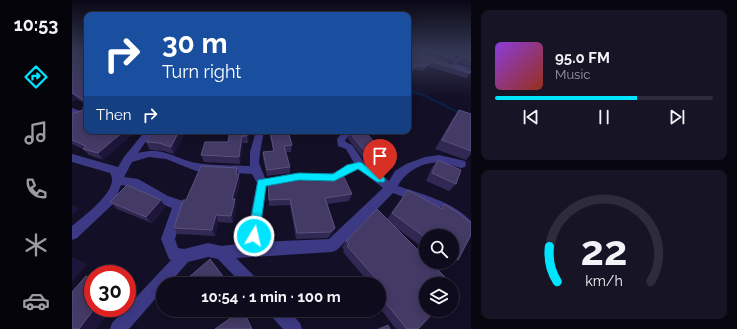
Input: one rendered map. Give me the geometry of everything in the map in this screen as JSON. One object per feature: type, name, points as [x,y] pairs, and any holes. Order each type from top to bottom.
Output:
[{"type":"street","points":[[459,66],[471,70]]},
{"type":"street","points":[[449,68],[471,75]]},
{"type":"street","points":[[72,110],[83,115]]},
{"type":"street","points":[[72,234],[110,200],[128,159],[147,134]]},
{"type":"street","points":[[254,170],[253,160],[259,134]]},
{"type":"street","points":[[346,134],[341,139],[341,144],[350,147],[360,165],[391,188],[444,207],[459,217],[471,229]]},
{"type":"street","points":[[101,166],[114,164],[148,154],[166,156],[196,167],[254,170],[269,182],[299,176],[334,177],[360,165]]},
{"type":"street","points":[[72,158],[114,170],[117,173],[118,180]]},
{"type":"street","points":[[118,180],[134,182],[164,200],[179,205],[168,239],[174,254],[184,256],[208,250],[222,253],[252,249],[332,244],[391,188],[399,174],[410,167],[425,161],[439,159],[460,164]]},
{"type":"street","points":[[252,249],[269,182]]},
{"type":"street","points":[[222,253],[245,277]]},
{"type":"street","points":[[118,329],[184,256]]},
{"type":"street","points":[[283,317],[294,329]]},
{"type":"building","points":[[72,66],[84,66],[84,100],[72,93]]},
{"type":"building","points":[[411,66],[417,66],[411,70]]},
{"type":"building","points":[[447,66],[455,66],[471,72],[469,73]]},
{"type":"building","points":[[83,107],[84,134],[120,134],[98,153],[83,149],[86,146],[72,140],[72,114],[83,110]]},
{"type":"building","points":[[459,110],[471,114],[471,151],[442,140]]},
{"type":"building","points":[[152,134],[178,134],[171,147],[159,143],[146,142]]},
{"type":"building","points":[[229,134],[247,134],[247,136],[242,136],[239,157],[201,155],[205,142],[228,142]]},
{"type":"building","points":[[271,134],[289,134],[292,145],[284,146],[290,167],[267,170],[263,152],[274,151]]},
{"type":"building","points":[[351,134],[367,134],[383,151],[369,156]]},
{"type":"building","points":[[438,160],[461,170],[456,184],[432,173]]},
{"type":"building","points":[[201,166],[237,168],[236,174],[239,174],[232,199],[235,199],[231,216],[216,215],[212,230],[174,228],[183,200],[186,200]]},
{"type":"building","points":[[342,173],[352,194],[325,198],[335,228],[331,232],[297,233],[290,199],[269,200],[268,180],[294,176],[324,178],[323,175],[336,175]]},
{"type":"building","points":[[127,185],[161,200],[146,217],[110,202]]},
{"type":"building","points":[[408,190],[442,209],[444,204],[460,214],[471,223],[471,235],[459,258],[459,229],[419,229],[419,233],[392,213]]},
{"type":"building","points":[[377,209],[419,251],[419,269],[437,269],[445,277],[419,277],[419,317],[429,317],[418,329],[407,329],[386,304],[386,277],[375,277],[347,246],[349,244],[346,241]]},
{"type":"building","points":[[210,259],[224,277],[189,277]]},
{"type":"building","points":[[84,278],[84,317],[88,317],[79,329],[72,329],[72,292]]},
{"type":"building","points":[[232,317],[246,317],[252,329],[215,329]]},
{"type":"building","points":[[388,325],[390,329],[380,329]]},
{"type":"waterway","points":[[411,92],[421,94],[460,113]]},
{"type":"route","points":[[254,236],[262,183],[299,176],[334,177],[360,165],[380,180]]}]
